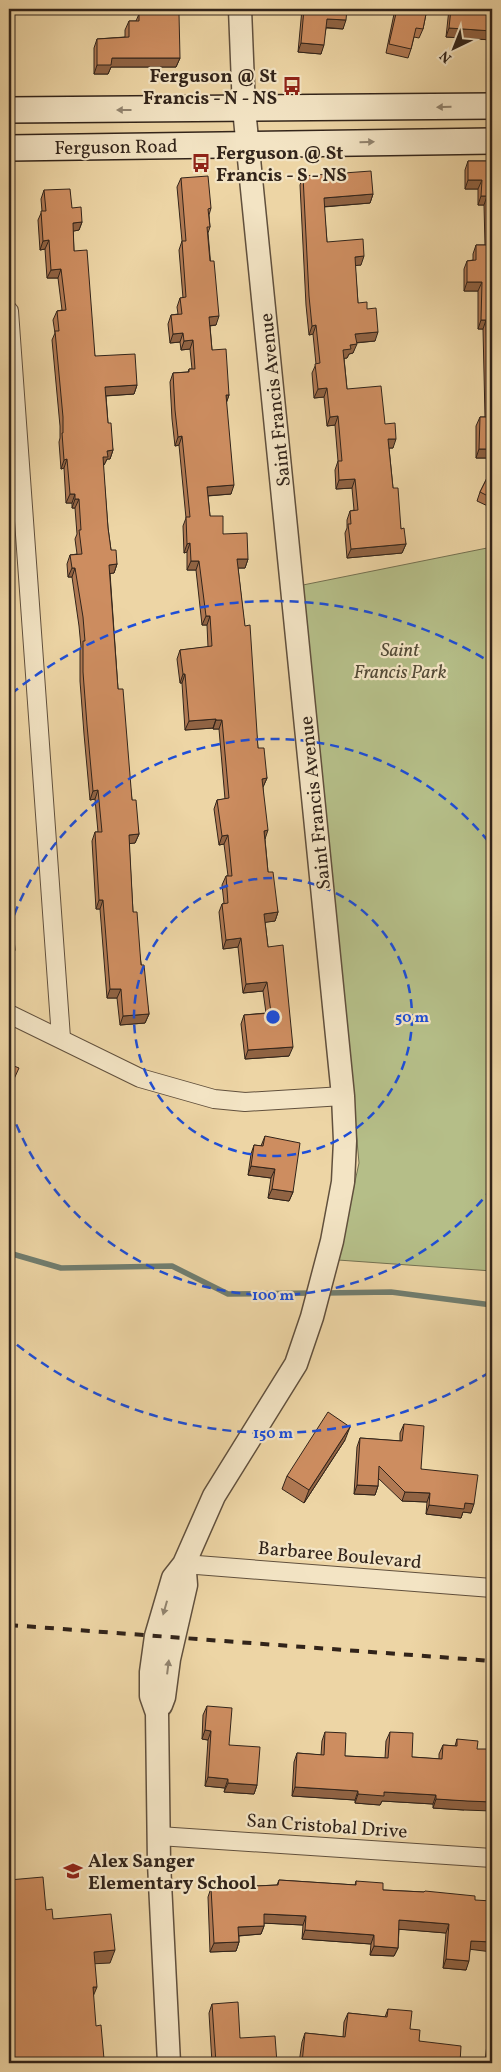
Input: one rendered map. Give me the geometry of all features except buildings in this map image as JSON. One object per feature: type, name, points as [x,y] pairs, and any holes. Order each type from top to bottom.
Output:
[{"type":"main road","name":"Ferguson Road","points":[[9,110],[492,106]]},
{"type":"main road","name":"Ferguson Road","points":[[9,148],[492,141]]},
{"type":"street","name":"Saint Francis Avenue","points":[[169,2063],[159,1836],[157,1714],[151,1696],[151,1672],[156,1636],[173,1578],[184,1564],[214,1496],[296,1364],[312,1317],[332,1241],[343,1182],[345,1141],[343,1096],[244,109],[240,9]]},
{"type":"street","points":[[9,311],[61,1038]]},
{"type":"street","points":[[9,1014],[140,1078],[214,1099],[245,1102],[343,1096]]},
{"type":"street","name":"Barbaree Boulevard","points":[[184,1564],[492,1588]]},
{"type":"street","name":"San Cristobal Drive","points":[[159,1836],[492,1858]]},
{"type":"green space","name":"Saint Francis Park","points":[[492,547],[492,1271],[338,1260],[359,1163],[346,1017],[298,586]]},
{"type":"waterway","points":[[9,1253],[61,1268],[172,1266],[228,1294],[313,1293]]},
{"type":"waterway","points":[[325,1293],[391,1292],[492,1305]]},
{"type":"railway","points":[[9,1625],[492,1661]]},
{"type":"place","name":"Ferguson @ St Francis - N - NS","points":[[292,86]]},
{"type":"place","name":"Ferguson @ St Francis - S - NS","points":[[201,163]]},
{"type":"place","name":"Alex Sanger Elementary School","points":[[73,1871]]}]
